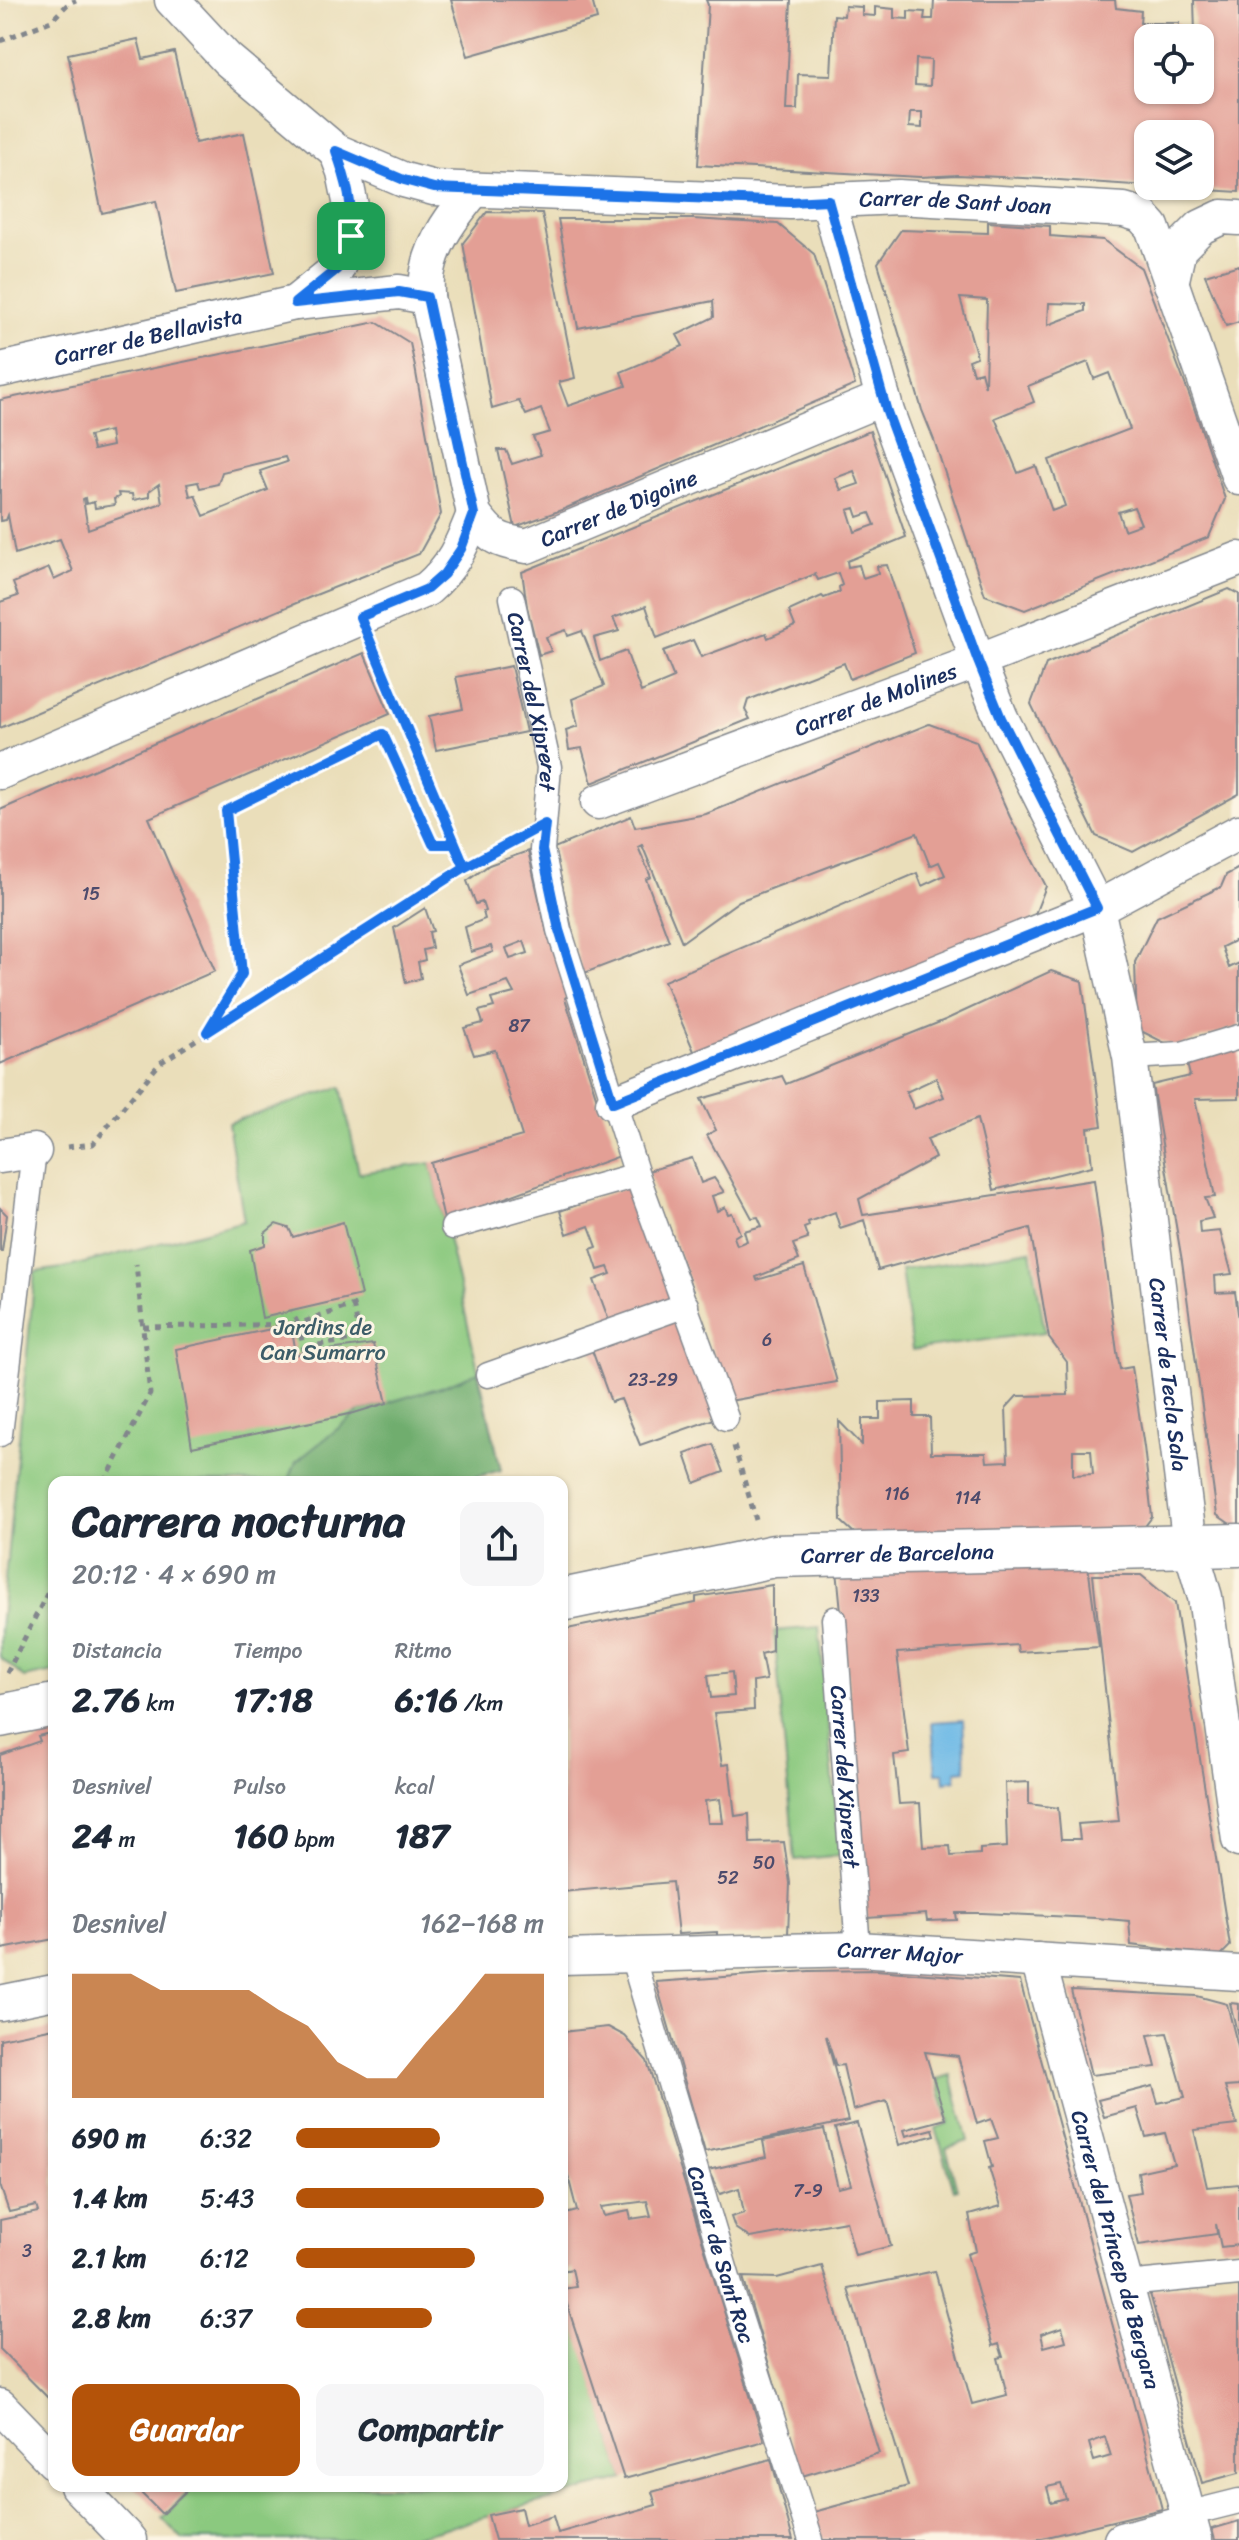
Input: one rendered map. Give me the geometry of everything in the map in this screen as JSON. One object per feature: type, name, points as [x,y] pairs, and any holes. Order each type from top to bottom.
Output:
[{"type":"street","name":"Carrer de Sant Joan","points":[[172,0],[227,59],[336,151],[404,180],[434,188],[790,202],[898,197],[1124,210],[1141,215],[1152,227],[1238,474]]},
{"type":"street","name":"Carrer de Bellavista","points":[[295,303],[337,269],[351,236],[353,216],[344,172],[336,151]]},
{"type":"street","points":[[0,772],[427,589],[444,574],[461,549],[474,514],[427,297],[428,270],[452,216],[474,190]]},
{"type":"street","name":"Carrer de Tecla Sala","points":[[828,200],[883,398],[978,661],[1001,718],[1097,908],[1130,1057],[1190,1546],[1205,1597],[1239,1840]]},
{"type":"street","points":[[1171,284],[1179,249],[1201,227],[1222,217],[1239,218]]},
{"type":"street","name":"Carrer de Bellavista","points":[[0,370],[295,303],[399,292],[427,297]]},
{"type":"street","name":"Carrer de Digoine","points":[[474,514],[490,535],[505,543],[527,546],[883,398]]},
{"type":"street","name":"Carrer de Molines","points":[[598,802],[978,661],[1239,559]]},
{"type":"street","name":"Carrer del Xipreret","points":[[512,598],[549,767],[542,850],[559,930],[637,1175],[726,1418]]},
{"type":"street","points":[[613,1103],[1097,908],[1239,832]]},
{"type":"street","points":[[1130,1057],[1182,1054],[1239,1037]]},
{"type":"street","points":[[0,1156],[34,1151],[0,1434]]},
{"type":"street","points":[[453,1227],[637,1175]]},
{"type":"street","points":[[488,1375],[686,1305]]},
{"type":"street","name":"Carrer de Barcelona","points":[[568,1599],[774,1556],[1239,1545]]},
{"type":"street","name":"Carrer del Xipreret","points":[[834,1619],[857,1935]]},
{"type":"street","points":[[3,1697],[48,1704]]},
{"type":"street","name":"Carrer Major","points":[[568,1957],[858,1949],[1239,1973]]},
{"type":"street","name":"Carrer del Príncep de Bergara","points":[[1038,1960],[1191,2526]]},
{"type":"street","name":"Carrer de Sant Roc","points":[[636,1969],[733,2295],[811,2540]]},
{"type":"street","points":[[0,2003],[48,1993]]},
{"type":"street","points":[[1126,2284],[1239,2273]]},
{"type":"street","points":[[0,2406],[48,2456]]},
{"type":"street","points":[[83,2492],[129,2540]]},
{"type":"street","points":[[1121,2540],[1191,2526],[1239,2501]]},
{"type":"path","points":[[0,41],[51,21],[72,1]]},
{"type":"path","points":[[360,617],[465,867]]},
{"type":"path","points":[[207,1032],[242,974],[226,811],[383,734],[433,844],[454,844]]},
{"type":"path","points":[[34,1151],[93,1144],[160,1063],[465,867],[545,824]]},
{"type":"path","points":[[108,1476],[150,1394],[136,1264]]},
{"type":"path","points":[[143,1327],[298,1324],[353,1305],[361,1339],[310,1346],[305,1353],[298,1324],[292,1312]]},
{"type":"path","points":[[726,1418],[759,1528]]},
{"type":"path","points":[[3,1697],[48,1594]]},
{"type":"green space","name":"Jardins de Can Sumarro","points":[[341,1087],[359,1173],[431,1163],[501,1470],[479,1476],[48,1476],[48,1673],[24,1678],[0,1657],[0,1631],[35,1272],[69,1267],[244,1221],[228,1123]]},
{"type":"green space","points":[[1031,1250],[1045,1332],[912,1350],[901,1270]]},
{"type":"green space","points":[[478,1372],[501,1470],[479,1476],[290,1476],[296,1462],[360,1411],[441,1387]]},
{"type":"green space","points":[[819,1627],[840,1855],[795,1860],[774,1631]]},
{"type":"green space","points":[[951,2075],[968,2141],[946,2148],[957,2189],[954,2190],[936,2128],[949,2123],[937,2079]]},
{"type":"green space","points":[[568,2302],[624,2479],[401,2540],[183,2540],[162,2518],[189,2492],[568,2492]]},
{"type":"water","points":[[963,1720],[966,1770],[956,1771],[956,1780],[945,1782],[944,1773],[936,1773],[932,1722]]},
{"type":"building","points":[[451,0],[592,0],[597,19],[468,56]]},
{"type":"building","points":[[706,0],[791,0],[786,109],[797,109],[798,74],[831,75],[834,15],[844,16],[845,6],[862,7],[862,15],[875,16],[875,7],[894,9],[894,18],[908,19],[908,11],[925,12],[924,19],[933,19],[934,0],[1115,0],[1116,8],[1141,11],[1140,23],[1179,23],[1134,24],[1134,104],[1214,104],[1214,24],[1195,24],[1194,0],[1239,0],[1239,192],[1214,190],[1214,120],[1134,120],[1134,185],[698,165]],"holes":[[[916,59],[931,60],[930,86],[915,85]],[[910,112],[922,112],[922,128],[909,127]]]},
{"type":"building","points":[[138,39],[143,59],[174,52],[195,143],[244,133],[274,273],[176,293],[156,201],[102,213],[68,54]]},
{"type":"building","points":[[487,212],[542,213],[575,378],[559,382],[568,406],[626,386],[621,372],[683,346],[677,335],[714,317],[713,301],[578,328],[558,219],[693,219],[778,224],[814,254],[855,385],[515,527],[498,450],[506,450],[512,464],[541,455],[533,437],[550,432],[541,409],[526,415],[519,401],[492,409],[463,243]]},
{"type":"building","points":[[988,222],[1050,226],[1050,236],[1103,240],[1141,268],[1225,499],[1209,537],[1025,610],[985,595],[922,410],[878,263],[901,230],[988,233]],"holes":[[[960,298],[987,300],[985,387],[981,372],[973,374],[969,360],[977,357]],[[1049,303],[1085,304],[1085,311],[1048,325]],[[1088,362],[1094,379],[1109,373],[1130,429],[1049,460],[1065,506],[1052,511],[1036,466],[1018,473],[995,418],[1034,402],[1028,386]],[[1134,507],[1141,524],[1124,530],[1118,512]]]},
{"type":"building","points":[[1239,265],[1239,322],[1226,326],[1205,275]]},
{"type":"building","points":[[376,322],[410,343],[441,514],[419,554],[0,728],[0,602],[18,596],[13,583],[49,568],[54,580],[73,571],[60,539],[15,554],[8,515],[6,520],[0,521],[0,400]],"holes":[[[110,431],[112,446],[93,450],[89,436]],[[285,457],[287,462],[260,471],[268,490],[204,516],[195,495],[190,496],[187,484],[198,482],[200,488],[218,484],[222,472]],[[159,484],[162,503],[88,529],[83,499],[86,504],[94,502],[95,508],[115,505],[114,499],[119,497],[118,493],[132,494],[133,500],[149,497],[149,491]]]},
{"type":"building","points":[[870,431],[906,537],[847,561],[848,567],[859,565],[863,578],[878,573],[877,566],[887,565],[915,653],[850,679],[844,663],[748,700],[745,710],[750,719],[592,783],[582,748],[569,750],[566,730],[578,726],[572,699],[604,686],[582,631],[568,636],[566,630],[546,637],[551,651],[539,655],[522,572]],"holes":[[[854,471],[859,484],[841,490],[835,478]],[[855,508],[858,517],[870,513],[875,525],[855,532],[848,510]],[[838,573],[842,585],[840,592],[822,596],[789,611],[795,626],[768,638],[766,633],[701,657],[693,640],[663,651],[674,678],[641,692],[626,651],[600,661],[594,638],[619,631],[613,618],[646,606],[657,638],[815,574],[818,580]]]},
{"type":"building","points":[[1229,589],[1239,594],[1239,794],[1133,852],[1096,836],[1031,704],[1046,664]]},
{"type":"building","points":[[364,653],[390,714],[149,818],[215,971],[0,1064],[0,810]]},
{"type":"building","points":[[511,666],[526,732],[436,750],[429,716],[463,709],[456,677]]},
{"type":"building","points":[[929,724],[976,741],[1010,817],[1046,886],[1031,924],[696,1056],[664,981],[917,873],[922,886],[945,875],[939,862],[930,866],[917,833],[739,901],[682,942],[642,845],[638,847],[651,877],[646,879],[669,941],[582,974],[554,848],[631,816],[635,827],[706,814]]},
{"type":"building","points":[[528,851],[547,933],[568,995],[565,998],[600,1109],[620,1156],[444,1220],[431,1163],[522,1136],[495,1050],[474,1055],[464,1028],[483,1023],[479,1011],[494,1007],[491,999],[514,993],[508,982],[469,995],[458,965],[493,952],[491,946],[471,952],[465,927],[485,919],[482,902],[476,904],[467,881],[489,865]],"holes":[[[524,941],[528,953],[510,959],[506,948]]]},
{"type":"building","points":[[1239,868],[1238,939],[1222,947],[1229,968],[1239,963],[1239,1027],[1173,1047],[1137,1029],[1135,962],[1157,917],[1221,887],[1226,875]]},
{"type":"building","points":[[425,908],[433,931],[429,932],[432,948],[423,950],[425,960],[418,962],[421,978],[406,983],[394,928]]},
{"type":"building","points":[[1051,971],[1082,981],[1102,1126],[1088,1128],[1092,1166],[994,1190],[977,1119],[927,1139],[935,1158],[859,1199],[863,1215],[1094,1180],[1120,1369],[1132,1367],[1144,1447],[1152,1517],[1136,1538],[863,1541],[841,1521],[839,1421],[862,1445],[862,1419],[880,1419],[880,1402],[914,1401],[914,1417],[930,1417],[931,1453],[986,1453],[987,1462],[1008,1461],[1006,1408],[1017,1396],[1068,1395],[1067,1362],[1049,1338],[1030,1228],[878,1270],[864,1220],[840,1228],[835,1212],[808,1222],[809,1226],[804,1228],[808,1239],[793,1244],[799,1260],[756,1277],[757,1280],[804,1266],[837,1382],[729,1401],[689,1280],[648,1171],[692,1158],[701,1183],[714,1178],[724,1192],[712,1196],[717,1211],[725,1207],[728,1214],[732,1213],[740,1233],[734,1237],[737,1245],[747,1241],[744,1231],[762,1226],[758,1217],[752,1218],[707,1135],[716,1130],[701,1099],[782,1076],[786,1084],[945,1020]],"holes":[[[936,1078],[944,1097],[914,1109],[906,1092]],[[1073,1450],[1091,1450],[1093,1474],[1073,1475]]]},
{"type":"building","points":[[1239,1044],[1239,1098],[1195,1099],[1215,1197],[1205,1198],[1213,1218],[1199,1221],[1200,1233],[1220,1231],[1232,1274],[1215,1276],[1216,1293],[1235,1292],[1239,1320],[1239,1530],[1217,1515],[1182,1261],[1152,1085],[1190,1076],[1186,1059]]},
{"type":"building","points":[[631,1186],[675,1303],[611,1326],[594,1280],[611,1274],[608,1267],[598,1270],[591,1249],[597,1247],[589,1226],[567,1234],[560,1211]]},
{"type":"building","points":[[0,1208],[7,1215],[2,1251],[0,1251]]},
{"type":"building","points":[[343,1222],[361,1295],[262,1318],[250,1250],[265,1245],[265,1233],[276,1224],[289,1228],[293,1237]]},
{"type":"building","points":[[680,1318],[717,1418],[640,1445],[621,1399],[611,1402],[592,1350]]},
{"type":"building","points":[[271,1329],[273,1335],[286,1333],[293,1336],[295,1347],[291,1353],[276,1357],[373,1344],[387,1403],[354,1413],[192,1447],[176,1349]]},
{"type":"building","points":[[713,1444],[724,1472],[695,1483],[685,1454]]},
{"type":"building","points":[[1087,1558],[1099,1647],[1018,1652],[1017,1645],[897,1653],[909,1753],[894,1755],[899,1804],[920,1803],[923,1847],[950,1846],[951,1856],[980,1854],[980,1849],[1007,1847],[1005,1783],[1029,1782],[1029,1804],[1058,1808],[1061,1839],[1080,1839],[1078,1824],[1119,1821],[1093,1575],[1141,1575],[1175,1603],[1230,1946],[1220,1956],[1131,1945],[1129,1921],[1096,1918],[956,1913],[957,1920],[927,1921],[926,1914],[867,1918],[860,1807],[837,1570]]},
{"type":"building","points":[[772,1585],[772,1651],[761,1654],[766,1680],[753,1682],[754,1710],[714,1713],[722,1765],[729,1764],[735,1816],[749,1814],[750,1843],[784,1842],[790,1883],[788,1934],[678,1934],[672,1882],[568,1891],[568,1629],[696,1603],[696,1597]],"holes":[[[732,1672],[734,1696],[711,1698],[708,1675]],[[720,1799],[723,1823],[708,1823],[705,1801]]]},
{"type":"building","points":[[48,1734],[48,1940],[2,1949],[0,1755],[40,1741],[38,1736]]},
{"type":"building","points":[[876,1970],[1020,1981],[1162,2509],[1034,2540],[823,2540],[814,2512],[908,2486],[848,2289],[935,2271],[972,2404],[1007,2395],[998,2358],[1003,2357],[999,2344],[993,2346],[967,2254],[976,2251],[969,2215],[1001,2206],[989,2168],[992,2167],[985,2141],[998,2138],[991,2119],[977,2124],[958,2056],[925,2052],[946,2119],[904,2130],[906,2136],[933,2129],[935,2135],[899,2145],[887,2101],[853,2110],[843,2065],[836,2066],[826,2036],[848,2121],[705,2152],[656,1982],[809,1971]],"holes":[[[1062,2327],[1066,2341],[1044,2347],[1041,2334]],[[1105,2437],[1111,2456],[1094,2461],[1089,2443]],[[1061,2484],[1066,2499],[1051,2503],[1047,2487]]]},
{"type":"building","points":[[1071,1990],[1197,1996],[1227,2004],[1239,2051],[1239,2086],[1225,2087],[1237,2125],[1194,2130],[1207,2187],[1239,2184],[1239,2245],[1221,2247],[1216,2224],[1217,2234],[1139,2245],[1126,2194],[1141,2192],[1138,2172],[1174,2164],[1165,2133],[1146,2137],[1137,2108],[1104,2117],[1098,2100],[1153,2086],[1158,2103],[1185,2097],[1167,2033],[1148,2035],[1156,2067],[1091,2075]]},
{"type":"building","points":[[1230,2003],[1239,2004],[1239,2036],[1238,2036]]},
{"type":"building","points":[[608,2027],[625,2036],[647,2061],[764,2441],[624,2479],[568,2307],[568,2288],[576,2287],[572,2269],[568,2270],[568,2213],[577,2211],[568,2176],[568,2031]],"holes":[[[647,2201],[651,2216],[631,2219],[629,2211],[604,2216],[601,2207]]]},
{"type":"building","points":[[48,2029],[48,2398],[0,2349],[0,2220],[38,2212],[36,2206],[9,2212],[0,2185],[0,2039]]},
{"type":"building","points":[[857,2123],[891,2246],[855,2255],[846,2221],[750,2238],[735,2228],[731,2217],[744,2213],[739,2188],[720,2194],[708,2170],[766,2157],[763,2141],[824,2129],[838,2188],[851,2185],[835,2128]]},
{"type":"building","points":[[822,2266],[879,2453],[802,2476],[743,2277],[777,2278]]},
{"type":"building","points":[[1239,2282],[1239,2473],[1202,2483],[1149,2290]]},
{"type":"building","points":[[771,2459],[793,2540],[495,2540],[488,2515],[521,2508],[525,2525],[553,2516],[558,2533],[656,2505],[652,2492]]},
{"type":"building","points":[[140,2492],[185,2492],[162,2514]]},
{"type":"building","points":[[1239,2521],[1239,2540],[1215,2540],[1212,2529]]},
{"type":"route","points":[[351,236],[337,269],[295,303],[399,292],[427,297],[474,514],[461,549],[444,574],[427,589],[360,617],[465,867],[207,1032],[242,974],[226,811],[383,734],[433,844],[454,844],[465,867],[545,824],[542,850],[559,930],[613,1103],[1097,908],[1001,718],[978,661],[887,412],[828,200],[790,202],[434,188],[404,180],[336,151],[344,172],[353,216],[351,236]]}]
